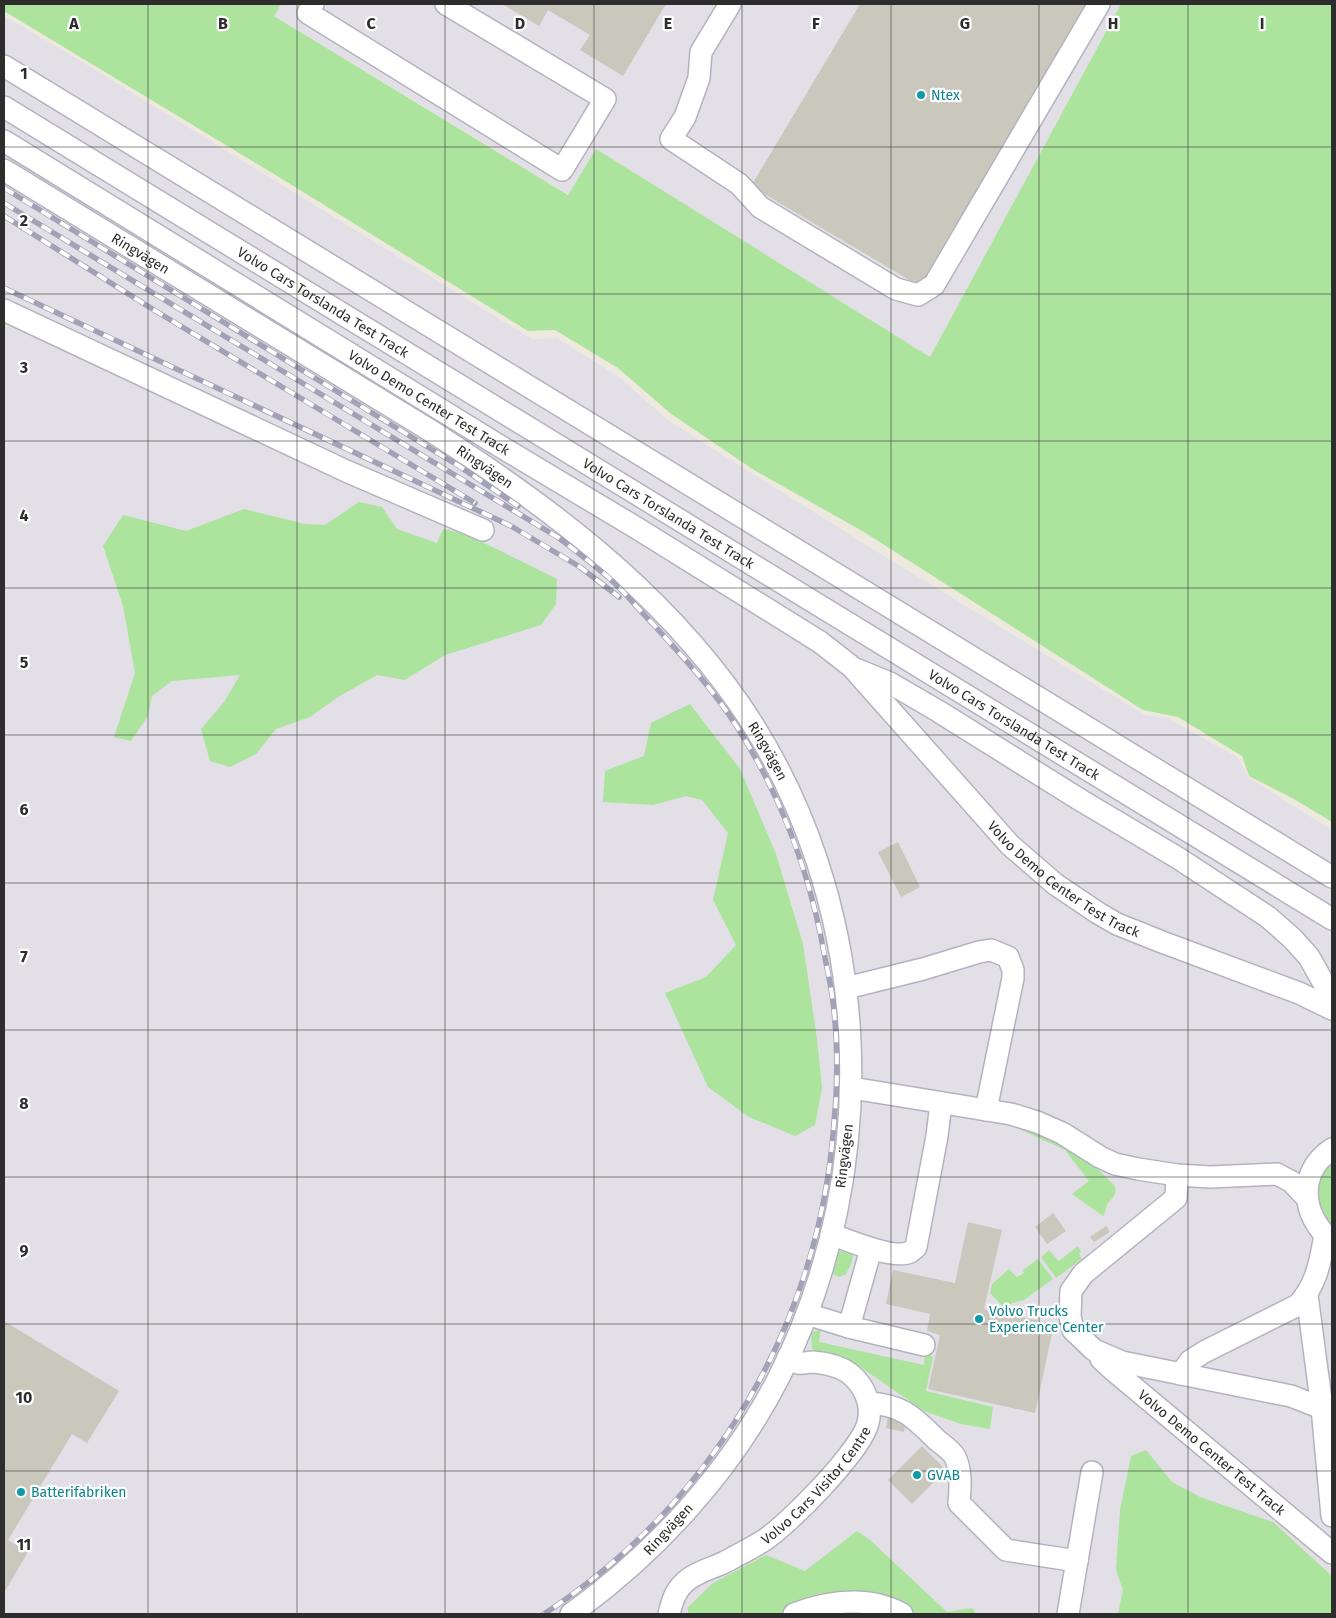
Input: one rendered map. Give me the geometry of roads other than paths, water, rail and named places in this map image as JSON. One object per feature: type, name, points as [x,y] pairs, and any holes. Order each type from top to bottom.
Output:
[{"type":"street","points":[[314,4],[308,13],[562,170],[605,99],[446,4]]},
{"type":"street","points":[[730,4],[701,52],[700,78],[685,117],[672,139],[739,184],[760,207],[896,289],[918,295],[934,285],[1099,4]]},
{"type":"street","points":[[4,66],[1332,877]]},
{"type":"street","name":"Volvo Cars Torslanda Test Track","points":[[4,107],[1332,919]]},
{"type":"street","name":"Volvo Demo Center Test Track","points":[[4,141],[820,642],[852,667],[990,824],[1010,845],[1055,884],[1117,924],[1300,993],[1332,1009]]},
{"type":"street","name":"Ringvägen","points":[[4,170],[414,420],[497,473],[584,539],[652,600],[694,645],[739,705],[764,744],[789,792],[813,850],[831,908],[840,949],[851,1043],[852,1088],[844,1171],[822,1269],[807,1314],[788,1357],[744,1436],[687,1510],[637,1562],[604,1590],[571,1614]]},
{"type":"street","points":[[4,310],[346,471],[483,530]]},
{"type":"street","name":"Volvo Demo Center Test Track","points":[[852,667],[890,682],[930,706],[1082,802],[1178,858],[1268,917],[1293,939],[1309,957],[1332,998]]},
{"type":"street","points":[[846,988],[979,952],[991,950],[1008,957],[1013,970],[1013,978],[986,1110]]},
{"type":"street","points":[[852,1088],[1011,1114],[1037,1122],[1062,1133],[1100,1157],[1115,1164],[1138,1170],[1210,1177],[1278,1174],[1292,1182],[1307,1198]]},
{"type":"street","points":[[831,1234],[871,1249],[900,1254],[909,1253],[916,1247],[937,1136],[941,1103]]},
{"type":"street","points":[[1181,1374],[1190,1361],[1298,1305],[1307,1295],[1313,1285],[1329,1238],[1312,1218],[1307,1198],[1310,1178],[1320,1160],[1332,1149]]},
{"type":"street","name":"Volvo Demo Center Test Track","points":[[1177,1175],[1176,1198],[1082,1274],[1071,1291],[1070,1316],[1073,1330],[1112,1370],[1332,1553]]},
{"type":"street","points":[[849,1327],[871,1249]]},
{"type":"street","points":[[1307,1295],[1327,1410],[1332,1516]]},
{"type":"street","points":[[807,1314],[849,1327],[924,1345]]},
{"type":"street","name":"Volvo Demo Center Test Track","points":[[1094,1350],[1122,1362],[1282,1394],[1327,1410]]},
{"type":"street","name":"Volvo Cars Visitor Centre","points":[[669,1614],[674,1596],[684,1583],[776,1532],[835,1471],[862,1438],[870,1415],[869,1403],[859,1383],[848,1372],[833,1365],[814,1362],[798,1363],[788,1357]]},
{"type":"street","points":[[869,1403],[887,1404],[900,1409],[916,1419],[955,1456],[961,1479],[959,1503],[1006,1550],[1077,1562]]},
{"type":"street","points":[[1068,1614],[1092,1472]]},
{"type":"street","points":[[794,1614],[823,1604],[848,1602],[876,1604],[902,1614]]},
{"type":"railway","points":[[4,188],[459,466],[518,506]]},
{"type":"railway","points":[[4,203],[559,538],[591,563],[626,595],[708,686],[737,727],[753,754],[768,781],[793,838],[812,898],[819,928],[832,996],[837,1047],[834,1123],[824,1198],[806,1269],[780,1338],[747,1403],[706,1463],[658,1519],[604,1569],[544,1614]]},
{"type":"railway","points":[[4,216],[154,310],[475,503]]},
{"type":"railway","points":[[4,288],[511,526],[580,567],[619,597]]},
{"type":"place","name":"Ntex","points":[[921,95]]},
{"type":"place","name":"Volvo Trucks Experience Center","points":[[979,1319]]},
{"type":"place","name":"GVAB","points":[[917,1475]]},
{"type":"place","name":"Batterifabriken","points":[[21,1492]]}]
